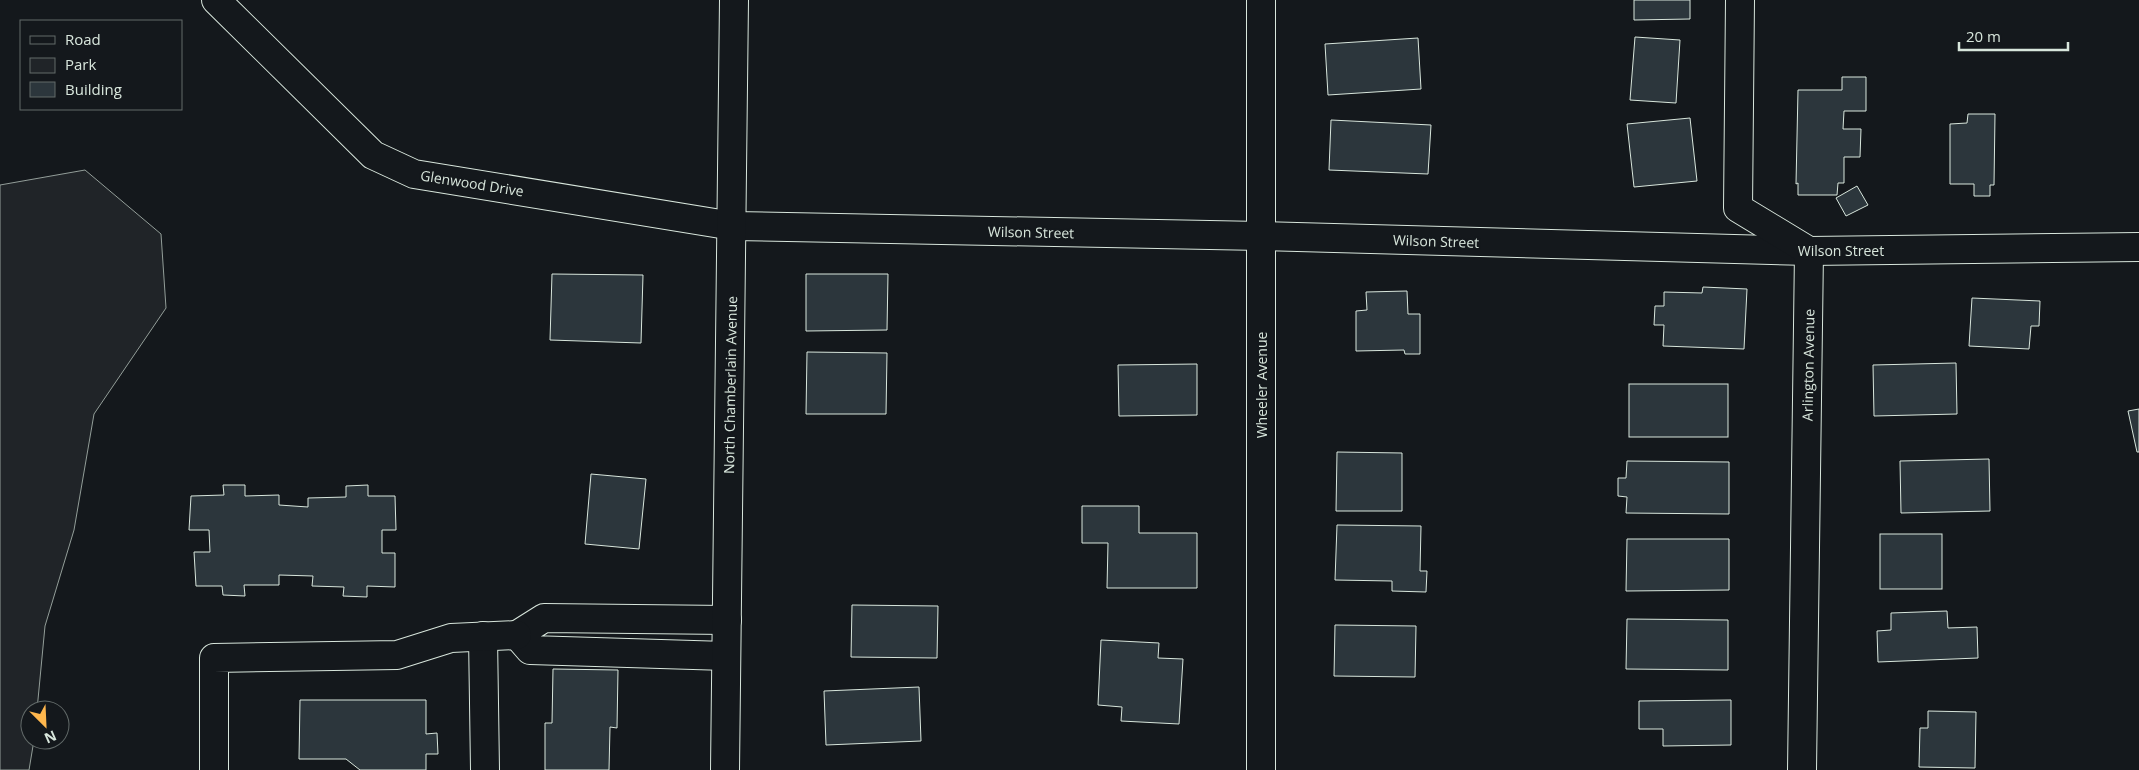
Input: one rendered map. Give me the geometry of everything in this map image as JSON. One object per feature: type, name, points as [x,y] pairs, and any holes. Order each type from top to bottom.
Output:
[{"type":"street","name":"Glenwood Drive","points":[[216,0],[372,155],[414,174],[732,226]]},
{"type":"street","name":"North Chamberlain Avenue","points":[[724,770],[734,0]]},
{"type":"street","name":"Wheeler Avenue","points":[[1261,0],[1261,770]]},
{"type":"street","points":[[1740,0],[1738,208],[1809,251]]},
{"type":"street","name":"Wilson Street","points":[[732,226],[1261,236],[1809,251],[2139,247]]},
{"type":"street","name":"Arlington Avenue","points":[[1802,770],[1809,251]]},
{"type":"street","points":[[214,770],[214,658],[396,655],[451,638],[517,635],[544,618],[727,620]]},
{"type":"street","points":[[517,635],[530,650],[726,656]]},
{"type":"street","points":[[483,636],[485,770]]},
{"type":"green space","points":[[85,170],[161,234],[166,308],[94,414],[74,530],[45,626],[38,700],[20,700],[20,750],[32,750],[29,770],[0,770],[0,185]]},
{"type":"building","points":[[1634,0],[1690,0],[1690,19],[1634,20]]},
{"type":"building","points":[[1635,37],[1680,40],[1676,103],[1630,100]]},
{"type":"building","points":[[1418,38],[1421,89],[1328,95],[1325,44]]},
{"type":"building","points":[[1842,77],[1866,77],[1866,111],[1844,111],[1843,129],[1861,129],[1860,157],[1844,157],[1844,183],[1838,183],[1837,195],[1798,195],[1798,183],[1796,184],[1798,90],[1842,90]]},
{"type":"building","points":[[1968,114],[1995,114],[1994,185],[1990,185],[1990,196],[1974,196],[1974,184],[1950,184],[1950,124],[1967,123]]},
{"type":"building","points":[[1690,118],[1697,181],[1634,187],[1627,124]]},
{"type":"building","points":[[1331,120],[1431,125],[1428,174],[1329,170]]},
{"type":"building","points":[[1857,186],[1868,205],[1846,216],[1836,198]]},
{"type":"building","points":[[552,274],[643,275],[641,343],[550,340]]},
{"type":"building","points":[[806,274],[888,274],[887,330],[806,331]]},
{"type":"building","points":[[1703,287],[1747,289],[1744,349],[1663,346],[1664,325],[1654,325],[1655,306],[1664,306],[1664,292],[1702,293]]},
{"type":"building","points":[[1407,291],[1408,314],[1420,314],[1420,354],[1405,354],[1404,350],[1356,351],[1356,311],[1367,310],[1366,292]]},
{"type":"building","points":[[1972,298],[2040,301],[2039,326],[2031,326],[2029,349],[1969,346]]},
{"type":"building","points":[[807,352],[887,353],[886,414],[806,414]]},
{"type":"building","points":[[1956,363],[1957,414],[1874,416],[1873,365]]},
{"type":"building","points":[[1197,364],[1197,415],[1119,416],[1118,365]]},
{"type":"building","points":[[1629,384],[1728,384],[1728,437],[1629,437]]},
{"type":"building","points":[[2139,409],[2139,452],[2137,452],[2128,411]]},
{"type":"building","points":[[1337,452],[1402,453],[1402,511],[1336,511]]},
{"type":"building","points":[[1989,459],[1990,511],[1901,513],[1900,461]]},
{"type":"building","points":[[1627,461],[1729,462],[1729,514],[1626,513],[1627,497],[1618,496],[1618,478],[1626,478]]},
{"type":"building","points":[[591,474],[646,479],[639,549],[585,544]]},
{"type":"building","points":[[223,485],[245,485],[245,496],[279,495],[279,505],[308,507],[308,498],[346,497],[346,486],[368,485],[368,496],[395,496],[396,530],[382,530],[382,553],[395,553],[395,587],[367,586],[367,597],[343,596],[344,587],[312,586],[313,576],[279,575],[279,585],[244,585],[245,596],[223,595],[222,586],[196,586],[194,552],[210,552],[209,530],[189,530],[191,496],[224,495]]},
{"type":"building","points":[[1082,506],[1139,506],[1139,533],[1197,533],[1197,588],[1107,588],[1108,543],[1082,543]]},
{"type":"building","points":[[1337,525],[1421,526],[1420,571],[1427,571],[1426,592],[1392,591],[1392,581],[1335,580]]},
{"type":"building","points":[[1880,534],[1942,534],[1942,589],[1880,589]]},
{"type":"building","points":[[1627,539],[1729,539],[1729,590],[1626,591]]},
{"type":"building","points":[[852,605],[938,606],[937,658],[851,657]]},
{"type":"building","points":[[1947,611],[1948,628],[1977,627],[1978,658],[1878,662],[1877,631],[1891,630],[1891,613]]},
{"type":"building","points":[[1627,619],[1728,620],[1728,670],[1626,669]]},
{"type":"building","points":[[1335,625],[1416,626],[1415,677],[1334,676]]},
{"type":"building","points":[[1101,640],[1159,643],[1158,658],[1183,659],[1179,724],[1121,721],[1122,707],[1098,705]]},
{"type":"building","points":[[553,669],[618,670],[617,728],[610,727],[609,770],[545,770],[545,723],[552,723]]},
{"type":"building","points":[[919,687],[921,741],[826,745],[824,691]]},
{"type":"building","points":[[300,700],[426,700],[426,734],[437,733],[438,754],[426,754],[426,770],[360,770],[346,759],[299,759]]},
{"type":"building","points":[[1731,700],[1731,745],[1663,746],[1663,729],[1639,729],[1639,701]]},
{"type":"building","points":[[1928,711],[1976,712],[1975,768],[1919,767],[1920,728],[1928,728]]}]
